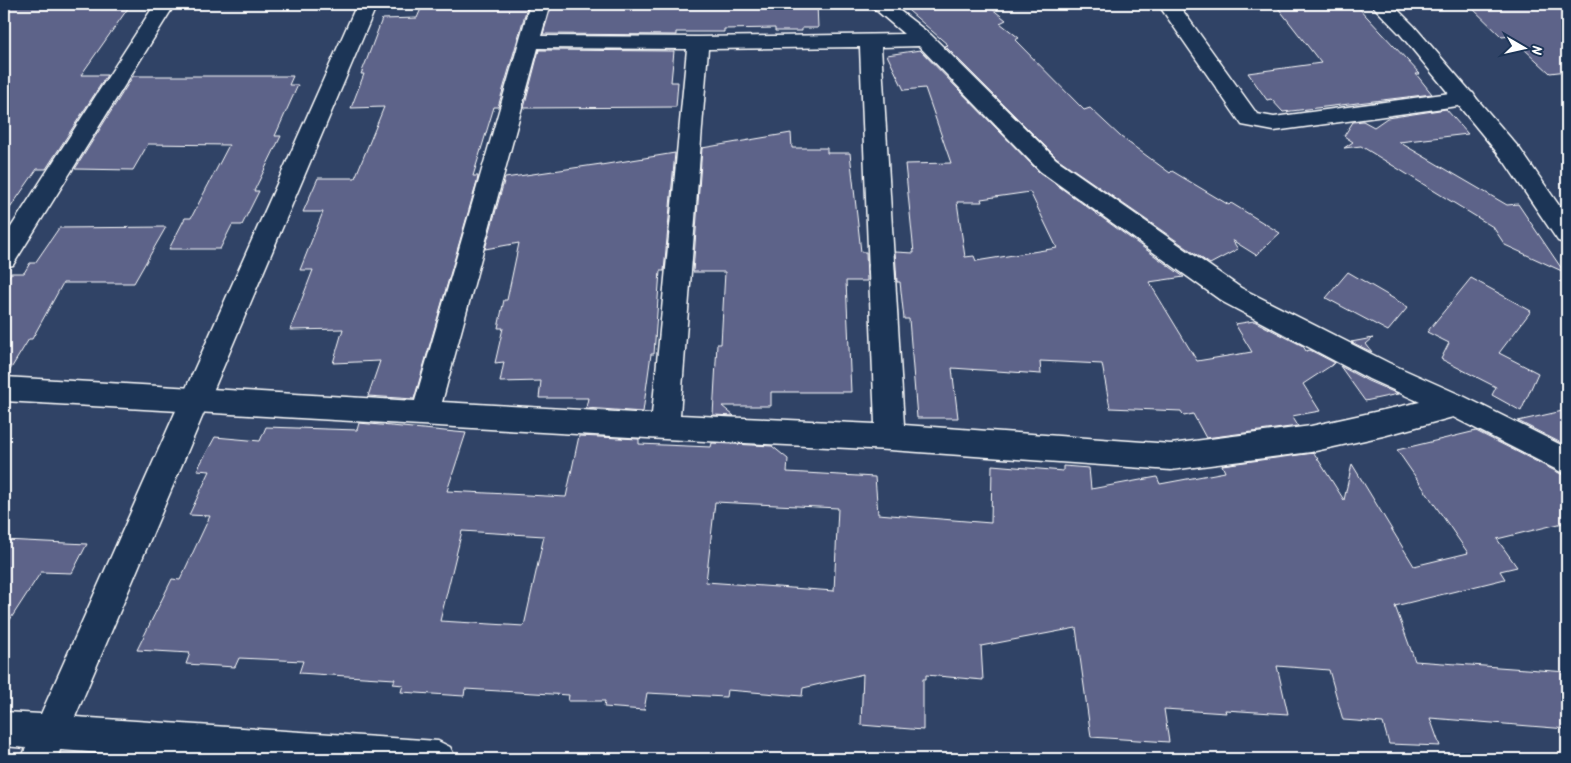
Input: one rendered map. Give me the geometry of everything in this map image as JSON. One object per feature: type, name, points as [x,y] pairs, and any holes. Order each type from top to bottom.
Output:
[{"type":"street","points":[[4,258],[165,4]]},
{"type":"street","points":[[45,746],[367,4]]},
{"type":"street","points":[[425,413],[531,42],[540,4]]},
{"type":"street","points":[[879,4],[924,40],[1048,165],[1232,295],[1379,371],[1456,405],[1567,462]]},
{"type":"street","points":[[1168,4],[1250,120],[1274,124],[1465,98]]},
{"type":"street","points":[[1382,4],[1465,98],[1512,155],[1567,235]]},
{"type":"street","points":[[531,42],[698,43],[924,40]]},
{"type":"street","points":[[870,42],[890,437]]},
{"type":"street","points":[[665,427],[698,43]]},
{"type":"street","points":[[4,389],[665,427],[890,437],[1171,458],[1311,439],[1383,424],[1456,405]]},
{"type":"street","points":[[4,730],[45,746],[438,759]]},
{"type":"building","points":[[4,4],[131,4],[81,75],[107,75],[46,169],[37,169],[4,217]]},
{"type":"building","points":[[423,4],[528,4],[498,107],[494,107],[473,176],[478,176],[477,182],[414,399],[368,396],[380,361],[333,363],[343,329],[290,330],[313,270],[300,270],[323,212],[303,212],[318,178],[355,178],[384,107],[351,108],[364,74],[361,74],[382,19],[417,18]]},
{"type":"building","points":[[552,4],[817,4],[818,28],[802,28],[802,31],[775,31],[775,28],[724,29],[724,32],[676,32],[676,35],[543,34]]},
{"type":"building","points":[[901,4],[986,4],[1006,20],[1000,23],[1019,38],[1015,40],[1084,110],[1090,108],[1121,137],[1170,173],[1172,171],[1229,205],[1231,203],[1280,233],[1256,255],[1232,240],[1238,249],[1210,264],[1057,158],[945,46],[948,45]]},
{"type":"building","points":[[1275,4],[1355,4],[1420,74],[1416,74],[1432,94],[1283,112],[1271,99],[1267,100],[1248,73],[1321,63]]},
{"type":"building","points":[[1468,4],[1567,4],[1567,71],[1550,73],[1510,36],[1502,37]]},
{"type":"building","points":[[539,50],[674,51],[671,82],[678,82],[676,107],[524,108]]},
{"type":"building","points":[[920,50],[1039,172],[1184,277],[1149,282],[1197,361],[1252,352],[1235,324],[1254,321],[1303,346],[1306,351],[1310,350],[1335,363],[1303,384],[1320,411],[1292,416],[1298,426],[1206,438],[1193,414],[1184,416],[1181,411],[1110,408],[1102,364],[1040,361],[1041,374],[952,368],[958,418],[917,418],[909,319],[904,319],[900,282],[897,282],[895,252],[914,253],[905,164],[951,163],[925,88],[904,90],[887,55]],"holes":[[[1030,192],[1057,248],[976,261],[974,256],[965,257],[957,202],[982,202],[981,199]]]},
{"type":"building","points":[[133,76],[293,76],[289,85],[298,85],[275,136],[281,136],[254,191],[259,191],[242,225],[232,225],[220,249],[169,249],[185,218],[191,218],[229,145],[148,144],[133,170],[75,169]]},
{"type":"building","points":[[1446,109],[1468,134],[1399,142],[1507,205],[1518,204],[1564,272],[1505,245],[1493,227],[1361,146],[1344,148],[1353,142],[1344,136],[1353,122],[1363,121],[1374,127],[1387,118]]},
{"type":"building","points":[[791,133],[792,148],[827,148],[827,153],[850,153],[861,252],[866,252],[867,281],[846,281],[851,392],[771,392],[771,406],[722,406],[734,416],[713,415],[717,344],[721,344],[725,272],[693,272],[702,148]]},
{"type":"building","points":[[675,153],[664,271],[660,271],[654,354],[651,354],[643,412],[586,408],[588,398],[539,398],[541,381],[500,382],[504,362],[495,363],[503,328],[498,328],[504,300],[507,300],[519,243],[485,249],[505,178]]},
{"type":"building","points":[[166,227],[134,283],[63,283],[32,339],[29,339],[7,375],[4,375],[4,285],[11,273],[24,273],[30,263],[35,263],[59,228]]},
{"type":"building","points":[[1348,272],[1408,307],[1388,331],[1326,298]]},
{"type":"building","points":[[1471,278],[1531,311],[1499,353],[1538,373],[1521,411],[1492,395],[1496,387],[1441,359],[1449,343],[1427,332]]},
{"type":"building","points":[[1373,338],[1366,344],[1372,352],[1351,342]]},
{"type":"building","points":[[1340,366],[1368,381],[1398,394],[1365,401]]},
{"type":"building","points":[[1567,410],[1567,446],[1518,421]]},
{"type":"building","points":[[359,423],[466,433],[447,491],[566,497],[579,436],[639,439],[639,444],[711,447],[712,443],[772,446],[788,459],[787,472],[875,477],[878,514],[991,523],[992,465],[1063,471],[1063,466],[1089,468],[1091,489],[1157,477],[1160,484],[1225,472],[1222,465],[1314,453],[1344,500],[1352,464],[1414,566],[1468,553],[1397,450],[1476,431],[1567,477],[1567,522],[1497,539],[1517,567],[1500,571],[1505,579],[1395,606],[1415,661],[1567,672],[1567,729],[1430,718],[1440,746],[1389,744],[1383,723],[1343,720],[1329,670],[1277,666],[1288,714],[1164,709],[1169,742],[1091,737],[1076,628],[981,646],[983,680],[926,675],[926,679],[923,679],[923,730],[861,725],[863,674],[803,688],[802,696],[727,690],[726,697],[647,693],[644,710],[604,707],[605,701],[568,701],[569,695],[465,689],[464,696],[401,692],[403,685],[393,684],[395,679],[299,673],[303,661],[239,658],[235,667],[186,664],[190,653],[137,650],[172,579],[180,580],[210,516],[189,515],[210,471],[197,470],[215,437],[260,441],[266,427],[357,430]],"holes":[[[715,502],[838,508],[834,591],[706,582]],[[462,531],[544,536],[524,626],[440,621]]]},
{"type":"building","points":[[4,540],[87,544],[72,573],[41,572],[4,629]]}]
